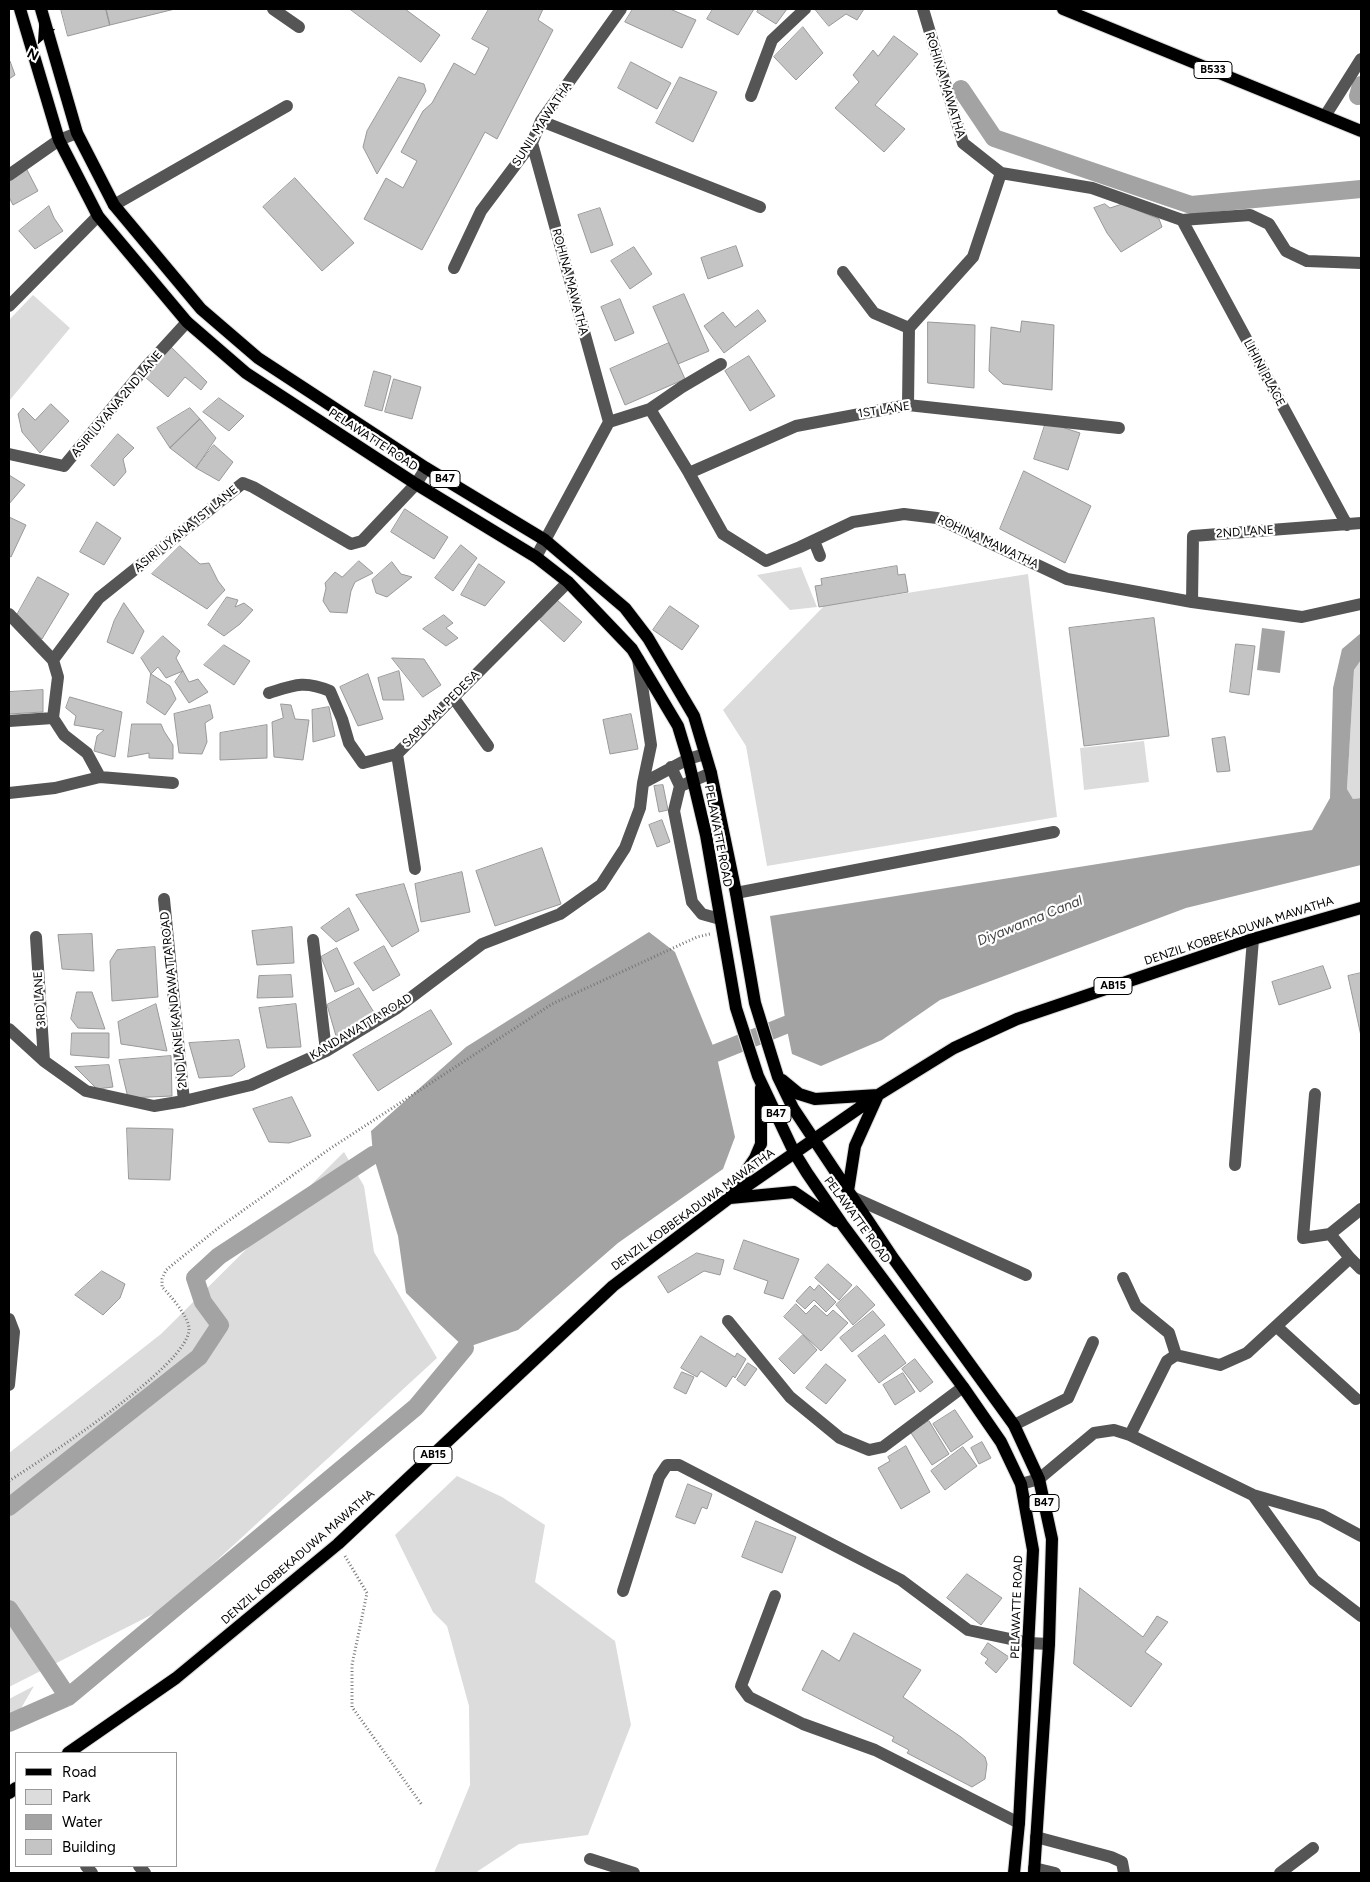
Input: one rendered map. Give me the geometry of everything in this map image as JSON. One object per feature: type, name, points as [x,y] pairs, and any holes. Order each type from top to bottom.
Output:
[{"type":"main road","name":"PELAWATTE ROAD","points":[[20,9],[59,140],[98,216],[187,322],[246,373],[416,484],[536,557],[568,582],[632,649],[678,726],[688,758],[706,835],[736,1008],[759,1080],[794,1152],[842,1224],[963,1386],[1002,1442],[1021,1484],[1033,1550],[1019,1823],[1014,1873]]},
{"type":"main road","name":"PELAWATTE ROAD","points":[[40,9],[77,133],[114,205],[201,309],[258,358],[426,468],[545,540],[625,608],[648,638],[694,716],[711,773],[736,893],[755,1003],[777,1074],[793,1108],[893,1258],[1014,1424],[1039,1479],[1052,1539],[1049,1644],[1034,1870]]},
{"type":"main road","name":"B533","points":[[1064,9],[1361,132]]},
{"type":"main road","name":"DENZIL KOBBEKADUWA MAWATHA","points":[[69,1752],[176,1678],[338,1544],[613,1286],[728,1199],[878,1095],[954,1048],[1017,1019],[1253,939],[1361,908]]},
{"type":"main road","points":[[777,1074],[799,1094],[815,1098],[878,1095],[855,1146],[850,1194]]},
{"type":"main road","points":[[728,1199],[755,1158],[761,1144],[759,1080]]},
{"type":"main road","points":[[728,1199],[794,1192],[842,1224]]},
{"type":"street","points":[[273,9],[299,27]]},
{"type":"street","name":"SUNIL MAWATHA","points":[[454,268],[481,211],[532,143],[541,121],[621,9]]},
{"type":"street","points":[[751,96],[772,40],[805,9]]},
{"type":"street","name":"ROHINA MAWATHA","points":[[923,9],[963,143],[1000,173],[1092,188],[1182,220],[1250,215],[1269,224],[1286,251],[1308,260],[1361,264]]},
{"type":"street","points":[[1325,116],[1361,59]]},
{"type":"street","points":[[114,205],[287,106]]},
{"type":"street","points":[[541,121],[760,207]]},
{"type":"street","points":[[9,175],[59,140],[77,133]]},
{"type":"street","name":"ROHINA MAWATHA","points":[[532,143],[609,422]]},
{"type":"street","points":[[908,405],[909,328],[973,258],[1000,173]]},
{"type":"street","points":[[9,306],[98,216]]},
{"type":"street","name":"LIHINI PLACE","points":[[1182,220],[1347,525]]},
{"type":"street","points":[[843,272],[874,313],[909,328]]},
{"type":"street","name":"ASIRI UYANA 2ND LANE","points":[[9,454],[64,466],[145,368],[187,322]]},
{"type":"street","points":[[536,557],[609,422],[650,409],[721,364]]},
{"type":"street","name":"1ST LANE","points":[[689,473],[796,426],[908,405],[1119,428]]},
{"type":"street","name":"ROHINA MAWATHA","points":[[650,409],[723,534],[766,561],[853,522],[904,514],[937,518],[1067,579],[1192,602],[1302,617],[1361,604]]},
{"type":"street","name":"ASIRI UYANA 1ST LANE","points":[[54,660],[99,598],[243,483],[351,544],[362,541],[416,484],[426,468]]},
{"type":"street","name":"2ND LANE","points":[[1192,602],[1194,536],[1361,523]]},
{"type":"street","points":[[814,541],[820,556]]},
{"type":"street","name":"SAPUMAL PEDESA","points":[[269,693],[295,684],[315,685],[330,691],[342,719],[349,743],[363,763],[397,754],[568,582]]},
{"type":"street","points":[[9,614],[54,660],[58,677],[53,718],[64,735],[87,753],[100,777]]},
{"type":"street","name":"KANDAWATTA ROAD","points":[[9,1029],[44,1062],[86,1091],[154,1106],[184,1101],[251,1085],[326,1051],[397,1008],[482,944],[560,914],[601,885],[625,848],[640,808],[651,745],[638,657]]},
{"type":"street","points":[[452,697],[488,746]]},
{"type":"street","points":[[9,721],[53,718]]},
{"type":"street","points":[[397,754],[414,869]]},
{"type":"street","points":[[643,783],[688,758],[705,754]]},
{"type":"street","points":[[671,767],[680,786],[674,811],[692,902],[702,914],[722,925]]},
{"type":"street","points":[[680,786],[711,773]]},
{"type":"street","points":[[9,793],[55,788],[100,777],[173,783]]},
{"type":"street","points":[[736,893],[1054,832]]},
{"type":"street","name":"2ND LANE KANDAWATTA ROAD","points":[[164,899],[184,1101]]},
{"type":"street","name":"3RD LANE","points":[[36,937],[44,1062]]},
{"type":"street","points":[[1235,1165],[1253,939]]},
{"type":"street","points":[[313,940],[326,1051]]},
{"type":"street","points":[[1315,1094],[1303,1238],[1330,1234],[1361,1209]]},
{"type":"street","points":[[850,1194],[1026,1275]]},
{"type":"street","points":[[1330,1234],[1361,1269]]},
{"type":"street","points":[[1130,1435],[1167,1361],[1176,1355],[1220,1365],[1247,1353],[1350,1258]]},
{"type":"street","points":[[1123,1278],[1136,1306],[1169,1333],[1176,1355]]},
{"type":"street","points":[[9,1319],[14,1332],[9,1385]]},
{"type":"street","points":[[728,1321],[790,1397],[840,1438],[869,1450],[883,1447],[963,1386]]},
{"type":"street","points":[[1276,1326],[1356,1399]]},
{"type":"street","points":[[1014,1424],[1068,1398],[1093,1342]]},
{"type":"street","points":[[1021,1484],[1039,1479],[1094,1433],[1114,1430],[1130,1435],[1254,1495],[1322,1515],[1361,1536]]},
{"type":"street","points":[[623,1591],[659,1477],[667,1465],[679,1465],[901,1580],[968,1630],[1029,1643],[1049,1644]]},
{"type":"street","points":[[1254,1495],[1314,1580],[1361,1616]]},
{"type":"street","points":[[775,1596],[741,1686],[750,1696],[803,1724],[875,1750],[1019,1823]]},
{"type":"street","points":[[1036,1837],[1122,1862],[1124,1873]]},
{"type":"street","points":[[1280,1873],[1314,1848]]},
{"type":"street","points":[[590,1859],[634,1873]]},
{"type":"street","points":[[1034,1870],[1055,1873]]},
{"type":"path","points":[[9,1481],[87,1429],[159,1372],[187,1340],[189,1327],[175,1301],[162,1287],[162,1279],[166,1270],[217,1229],[331,1148],[552,1004],[722,925]]},
{"type":"path","points":[[338,1544],[367,1594],[352,1665],[352,1707],[422,1805]]},
{"type":"green space","points":[[33,295],[70,328],[9,401],[9,320]]},
{"type":"green space","points":[[801,567],[817,607],[790,610],[757,575]]},
{"type":"green space","points":[[1028,574],[1057,817],[767,866],[746,746],[723,710],[824,606]]},
{"type":"green space","points":[[1361,660],[1361,798],[1353,799],[1347,789],[1354,670]]},
{"type":"green space","points":[[1144,741],[1149,782],[1084,790],[1080,748]]},
{"type":"green space","points":[[344,1152],[364,1186],[374,1252],[437,1358],[165,1608],[9,1687],[9,1453],[161,1334]]},
{"type":"green space","points":[[457,1476],[502,1497],[545,1525],[535,1582],[615,1641],[631,1725],[588,1835],[519,1844],[477,1873],[434,1873],[470,1785],[469,1706],[447,1626],[433,1612],[395,1535]]},
{"type":"green space","points":[[34,1686],[9,1729],[9,1699]]},
{"type":"water","points":[[1262,628],[1285,631],[1280,673],[1257,670]]},
{"type":"water","points":[[1361,633],[1361,660],[1354,670],[1347,789],[1353,799],[1361,798],[1361,865],[1186,908],[940,1000],[882,1040],[821,1066],[792,1054],[770,916],[1312,830],[1330,798],[1333,688],[1342,649]]},
{"type":"water","points":[[649,932],[675,952],[716,1053],[735,1137],[723,1169],[618,1243],[518,1330],[465,1348],[406,1293],[398,1236],[373,1155],[371,1131],[466,1047]]},
{"type":"building","points":[[61,9],[106,9],[110,25],[68,36]]},
{"type":"building","points":[[106,9],[175,9],[110,25]]},
{"type":"building","points":[[350,9],[405,9],[440,35],[421,62]]},
{"type":"building","points":[[489,9],[543,9],[538,20],[553,30],[497,139],[485,132],[422,250],[364,219],[386,178],[403,188],[417,161],[401,152],[423,111],[432,103],[454,63],[475,75],[489,48],[472,39]]},
{"type":"building","points":[[633,9],[670,9],[696,20],[682,48],[625,22]]},
{"type":"building","points":[[713,9],[754,9],[738,35],[707,19]]},
{"type":"building","points":[[759,9],[787,9],[776,24],[757,12]]},
{"type":"building","points":[[815,9],[864,9],[857,20],[846,14],[829,26]]},
{"type":"building","points":[[803,27],[823,53],[796,80],[774,57]]},
{"type":"building","points":[[894,36],[918,54],[875,105],[905,129],[884,152],[835,108],[859,82],[853,75],[873,50],[878,56]]},
{"type":"building","points":[[9,61],[15,75],[9,79]]},
{"type":"building","points":[[631,62],[671,83],[657,109],[618,88]]},
{"type":"building","points":[[399,77],[424,84],[426,91],[377,174],[363,147],[367,131]]},
{"type":"building","points":[[680,77],[717,92],[693,142],[656,123]]},
{"type":"building","points":[[26,168],[38,191],[13,205],[9,197],[9,181]]},
{"type":"building","points":[[295,178],[354,243],[322,271],[263,207]]},
{"type":"building","points":[[1105,204],[1110,208],[1122,204],[1159,219],[1162,227],[1121,252],[1107,233],[1094,208]]},
{"type":"building","points":[[49,206],[54,218],[63,231],[35,249],[19,231]]},
{"type":"building","points":[[600,208],[613,245],[591,253],[578,215]]},
{"type":"building","points":[[736,246],[743,266],[708,279],[701,258]]},
{"type":"building","points":[[634,247],[652,274],[630,289],[611,261]]},
{"type":"building","points":[[684,294],[709,351],[678,364],[653,307]]},
{"type":"building","points":[[620,299],[634,333],[615,341],[601,307]]},
{"type":"building","points":[[758,310],[766,321],[724,353],[704,326],[723,312],[735,327]]},
{"type":"building","points":[[1022,321],[1054,325],[1052,390],[1003,384],[989,371],[991,327],[1020,332]]},
{"type":"building","points":[[928,322],[975,325],[974,388],[928,383]]},
{"type":"building","points":[[669,343],[685,379],[625,405],[610,369]]},
{"type":"building","points":[[171,347],[207,382],[201,390],[185,377],[168,397],[145,377]]},
{"type":"building","points":[[749,356],[775,396],[750,411],[725,371]]},
{"type":"building","points":[[374,371],[391,376],[382,411],[365,406]]},
{"type":"building","points":[[394,379],[421,387],[412,419],[385,412]]},
{"type":"building","points":[[219,398],[244,416],[229,431],[203,412]]},
{"type":"building","points":[[51,404],[69,421],[40,453],[22,432],[18,414],[23,408],[35,420]]},
{"type":"building","points":[[190,408],[200,419],[170,448],[157,428]]},
{"type":"building","points":[[200,419],[216,438],[196,468],[170,448]]},
{"type":"building","points":[[1046,422],[1080,433],[1068,470],[1034,459]]},
{"type":"building","points":[[118,434],[134,448],[123,459],[126,472],[114,486],[91,466]]},
{"type":"building","points":[[214,445],[233,462],[219,481],[196,468]]},
{"type":"building","points":[[1024,471],[1091,506],[1065,563],[1000,529]]},
{"type":"building","points":[[9,475],[25,485],[9,504]]},
{"type":"building","points":[[405,509],[448,537],[434,559],[391,532]]},
{"type":"building","points":[[9,517],[26,525],[11,557],[9,556]]},
{"type":"building","points":[[97,522],[121,538],[104,565],[80,552]]},
{"type":"building","points":[[461,545],[477,558],[453,591],[435,578]]},
{"type":"building","points":[[180,546],[200,564],[209,563],[225,590],[207,609],[152,574]]},
{"type":"building","points":[[359,561],[373,573],[355,582],[351,591],[347,613],[330,612],[323,601],[326,588],[325,583],[335,572],[342,577]]},
{"type":"building","points":[[392,562],[401,574],[412,577],[387,597],[376,593],[372,580]]},
{"type":"building","points":[[479,564],[505,582],[485,606],[461,595]]},
{"type":"building","points":[[897,566],[898,575],[905,574],[908,592],[819,607],[815,586],[822,585],[821,579]]},
{"type":"building","points":[[38,577],[69,594],[42,639],[17,615]]},
{"type":"building","points":[[227,597],[238,600],[235,607],[244,603],[253,610],[240,624],[224,636],[208,625]]},
{"type":"building","points":[[557,600],[582,622],[564,642],[540,620]]},
{"type":"building","points":[[124,603],[144,631],[133,654],[107,642],[114,621]]},
{"type":"building","points":[[670,606],[699,626],[682,650],[653,630]]},
{"type":"building","points":[[444,615],[453,623],[446,628],[458,638],[446,646],[423,629]]},
{"type":"building","points":[[1154,618],[1169,736],[1084,746],[1069,628]]},
{"type":"building","points":[[163,636],[180,651],[176,658],[183,671],[166,678],[158,667],[151,674],[141,658]]},
{"type":"building","points":[[1236,644],[1255,646],[1249,695],[1230,692]]},
{"type":"building","points":[[224,645],[250,661],[234,685],[204,665]]},
{"type":"building","points":[[392,658],[424,659],[441,685],[423,697]]},
{"type":"building","points":[[183,671],[189,682],[198,679],[208,692],[189,703],[175,682]]},
{"type":"building","points":[[399,671],[404,700],[383,700],[378,678]]},
{"type":"building","points":[[151,674],[170,686],[176,699],[165,715],[147,703]]},
{"type":"building","points":[[368,674],[383,719],[358,726],[340,687]]},
{"type":"building","points":[[43,690],[43,712],[9,714],[9,692]]},
{"type":"building","points":[[70,697],[122,712],[115,757],[94,751],[97,736],[104,730],[74,725],[76,716],[66,708]]},
{"type":"building","points":[[281,704],[291,705],[295,719],[309,720],[303,760],[274,757],[272,722],[283,718]]},
{"type":"building","points":[[210,705],[213,718],[205,723],[207,742],[202,754],[179,753],[174,714]]},
{"type":"building","points":[[329,707],[335,736],[313,742],[312,710]]},
{"type":"building","points":[[631,714],[638,749],[610,754],[603,720]]},
{"type":"building","points":[[132,724],[161,724],[173,745],[173,759],[149,758],[149,753],[128,757]]},
{"type":"building","points":[[267,725],[267,758],[220,760],[220,733]]},
{"type":"building","points":[[1225,737],[1230,771],[1217,772],[1212,739]]},
{"type":"building","points":[[663,785],[668,810],[659,812],[654,786]]},
{"type":"building","points":[[662,820],[670,842],[657,847],[649,825]]},
{"type":"building","points":[[542,848],[561,904],[495,926],[476,871]]},
{"type":"building","points":[[462,872],[470,912],[421,922],[415,884]]},
{"type":"building","points":[[404,884],[419,931],[392,947],[356,895]]},
{"type":"building","points":[[349,908],[359,930],[336,942],[321,928]]},
{"type":"building","points":[[292,927],[294,963],[257,965],[252,931]]},
{"type":"building","points":[[92,934],[94,971],[62,969],[58,935]]},
{"type":"building","points":[[384,946],[400,975],[373,991],[354,963]]},
{"type":"building","points":[[155,947],[158,997],[112,1001],[110,961],[117,950]]},
{"type":"building","points":[[337,948],[354,984],[335,992],[321,957]]},
{"type":"building","points":[[1323,966],[1331,988],[1279,1005],[1272,982]]},
{"type":"building","points":[[1361,973],[1361,1036],[1348,976]]},
{"type":"building","points":[[291,975],[293,997],[257,998],[259,976]]},
{"type":"building","points":[[359,988],[375,1014],[336,1036],[327,1005]]},
{"type":"building","points":[[77,992],[92,992],[105,1029],[78,1028],[71,1019]]},
{"type":"building","points":[[156,1004],[167,1051],[121,1044],[118,1022]]},
{"type":"building","points":[[296,1004],[301,1047],[267,1048],[259,1008]]},
{"type":"building","points":[[431,1010],[452,1044],[378,1091],[353,1055]]},
{"type":"building","points":[[72,1033],[109,1033],[109,1058],[71,1055]]},
{"type":"building","points":[[239,1040],[245,1067],[232,1076],[199,1078],[189,1043]]},
{"type":"building","points":[[171,1056],[172,1096],[128,1098],[119,1060]]},
{"type":"building","points":[[109,1065],[113,1087],[97,1089],[75,1067]]},
{"type":"building","points":[[292,1097],[311,1136],[289,1143],[269,1142],[253,1109]]},
{"type":"building","points":[[127,1128],[173,1129],[170,1180],[129,1179]]},
{"type":"building","points":[[744,1240],[799,1259],[783,1299],[764,1293],[768,1281],[734,1269]]},
{"type":"building","points":[[697,1253],[724,1260],[720,1275],[704,1271],[668,1293],[658,1277]]},
{"type":"building","points":[[828,1264],[852,1285],[839,1300],[815,1278]]},
{"type":"building","points":[[102,1271],[125,1284],[120,1298],[103,1315],[75,1295]]},
{"type":"building","points":[[819,1285],[836,1302],[826,1312],[814,1300],[805,1309],[796,1301],[810,1286],[814,1290]]},
{"type":"building","points":[[857,1286],[875,1305],[853,1325],[836,1305]]},
{"type":"building","points":[[796,1304],[806,1314],[815,1305],[827,1316],[833,1310],[848,1323],[821,1351],[784,1317]]},
{"type":"building","points":[[873,1311],[885,1325],[852,1352],[840,1338]]},
{"type":"building","points":[[803,1335],[817,1350],[794,1374],[779,1359]]},
{"type":"building","points":[[885,1335],[906,1363],[879,1383],[858,1356]]},
{"type":"building","points":[[701,1336],[735,1357],[737,1353],[746,1359],[735,1378],[733,1376],[726,1387],[701,1371],[697,1377],[681,1368]]},
{"type":"building","points":[[915,1359],[933,1382],[920,1392],[902,1369]]},
{"type":"building","points":[[748,1363],[757,1369],[745,1386],[737,1380]]},
{"type":"building","points":[[826,1364],[846,1380],[826,1404],[806,1388]]},
{"type":"building","points":[[682,1372],[694,1377],[686,1394],[674,1388]]},
{"type":"building","points":[[903,1373],[915,1392],[895,1405],[883,1385]]},
{"type":"building","points":[[955,1410],[973,1437],[951,1452],[933,1424]]},
{"type":"building","points":[[929,1421],[949,1454],[932,1465],[911,1433]]},
{"type":"building","points":[[982,1442],[991,1458],[979,1464],[971,1448]]},
{"type":"building","points":[[906,1446],[930,1492],[901,1509],[878,1468],[890,1461],[888,1457]]},
{"type":"building","points":[[963,1447],[977,1466],[945,1490],[931,1471]]},
{"type":"building","points":[[688,1484],[712,1494],[707,1509],[702,1507],[695,1524],[676,1517]]},
{"type":"building","points":[[756,1521],[796,1537],[782,1573],[742,1557]]},
{"type":"building","points":[[967,1574],[1002,1598],[981,1625],[947,1598]]},
{"type":"building","points":[[1080,1588],[1143,1637],[1157,1616],[1168,1622],[1145,1652],[1162,1664],[1131,1707],[1074,1664]]},
{"type":"building","points":[[854,1633],[921,1670],[903,1697],[961,1737],[985,1757],[987,1764],[985,1779],[972,1787],[907,1753],[909,1750],[892,1741],[894,1737],[802,1690],[822,1650],[839,1661]]},
{"type":"building","points":[[988,1643],[1009,1657],[996,1673],[985,1663],[988,1659],[981,1654]]},
{"type":"waterway","points":[[1358,96],[1361,85]]},
{"type":"waterway","points":[[961,89],[994,138],[1191,205],[1361,189]]},
{"type":"waterway","name":"Diyawanna Canal","points":[[716,1053],[808,1016]]},
{"type":"waterway","points":[[9,1507],[199,1357],[220,1325],[203,1302],[195,1278],[219,1256],[373,1155]]},
{"type":"waterway","points":[[9,1723],[68,1697],[416,1407],[465,1348]]},
{"type":"waterway","points":[[9,1609],[68,1697]]}]
